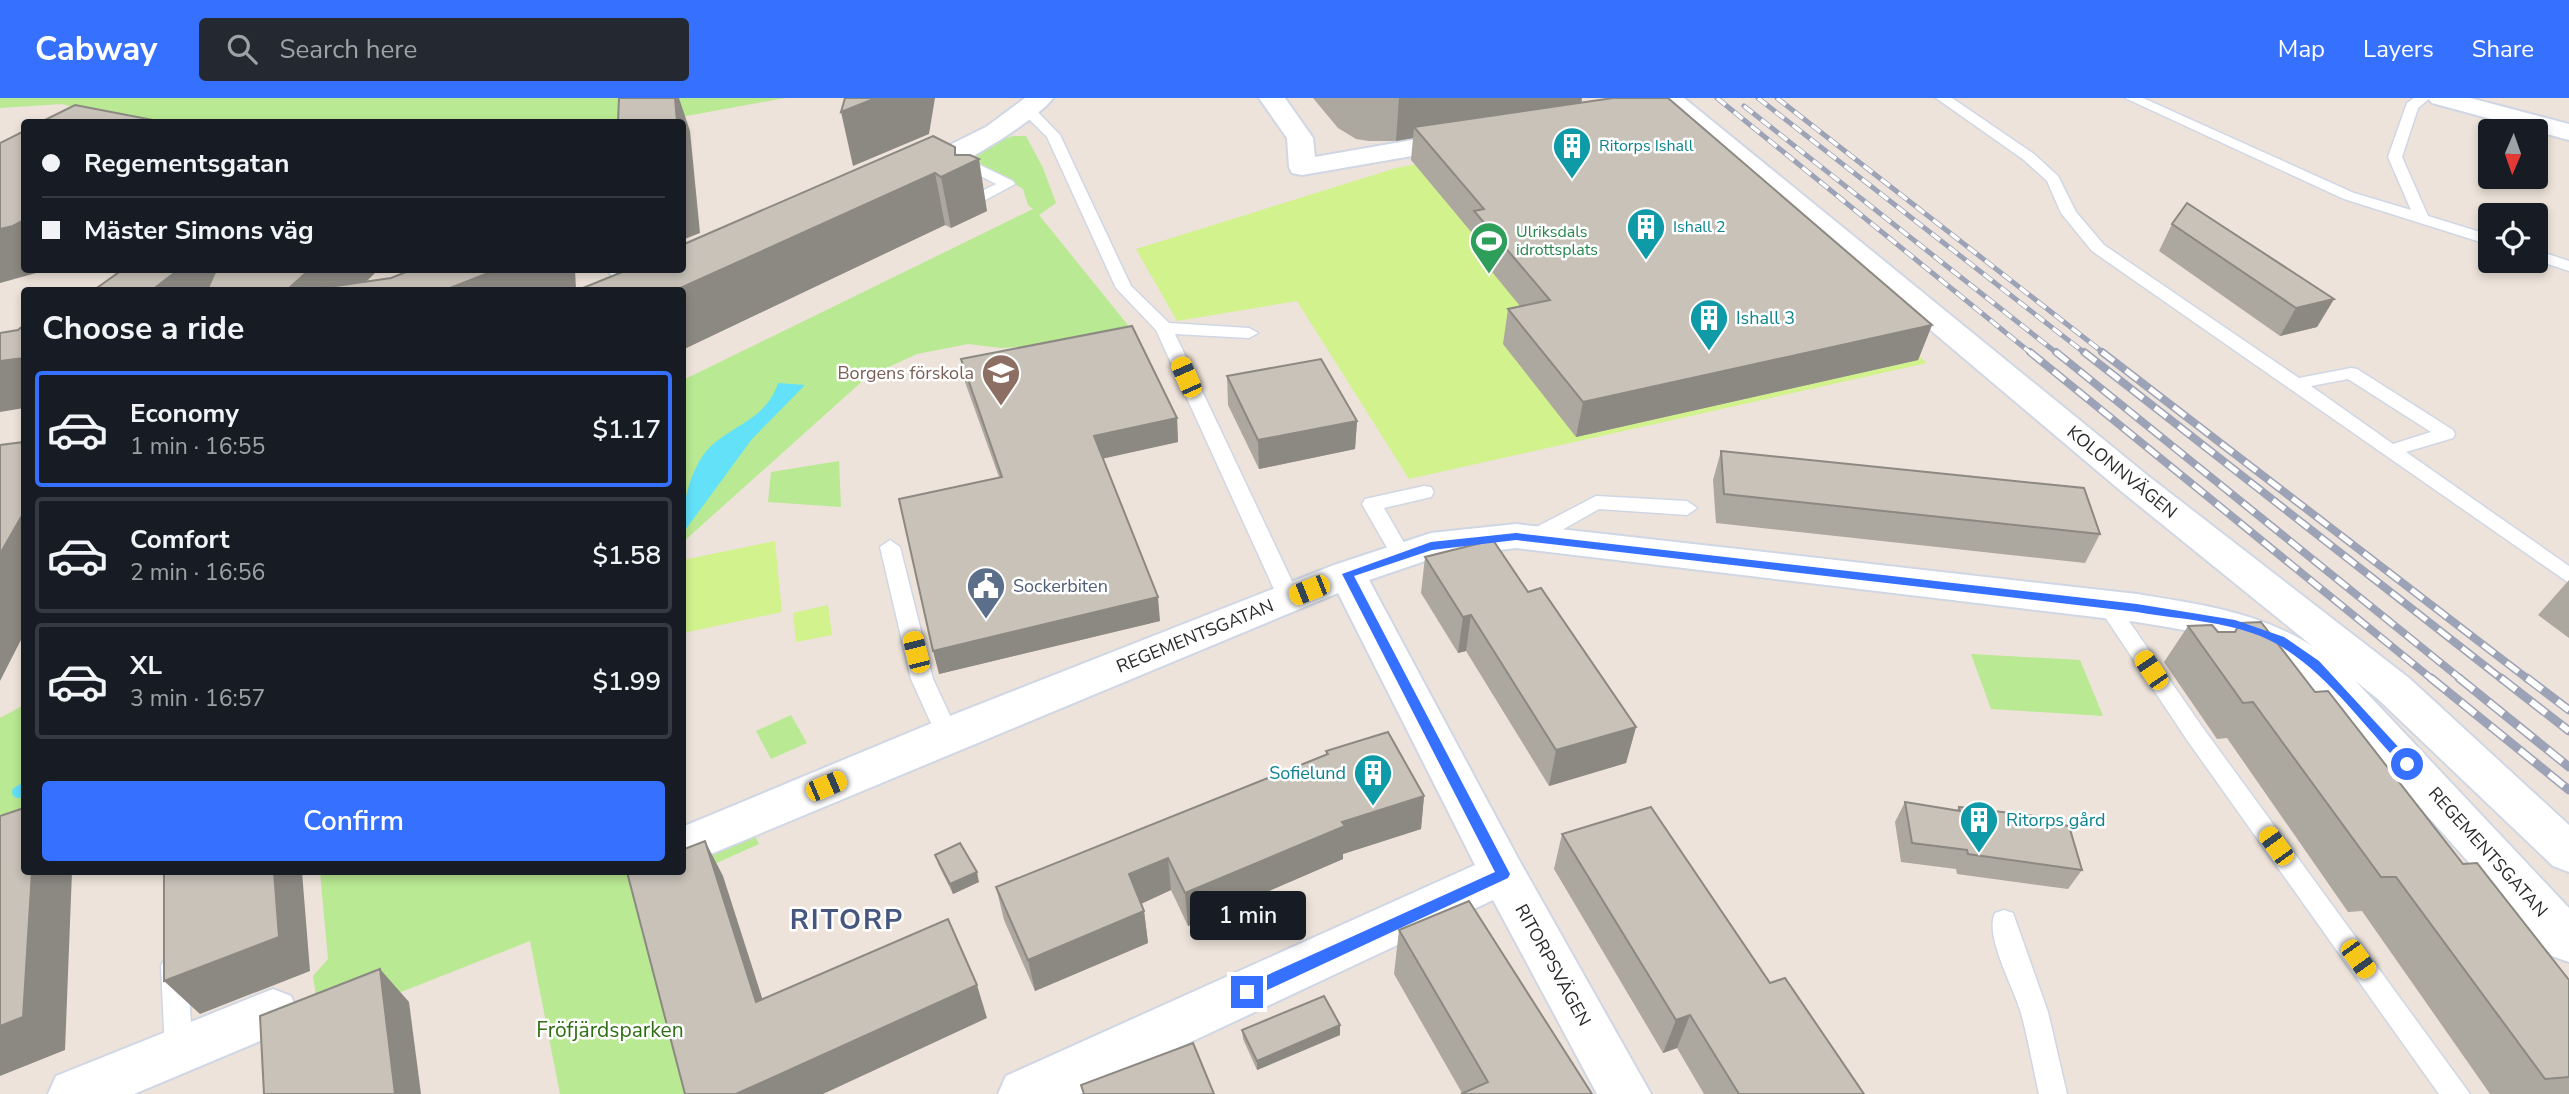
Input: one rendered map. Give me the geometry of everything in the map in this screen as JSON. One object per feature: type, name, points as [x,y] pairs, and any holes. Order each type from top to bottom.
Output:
[{"type":"street","points":[[1272,98],[1300,138],[1302,167],[1494,134]]},
{"type":"street","points":[[2441,98],[2569,132]]},
{"type":"street","points":[[2474,98],[2569,123]]},
{"type":"street","points":[[2505,98],[2569,114]]},
{"type":"street","points":[[879,189],[953,156],[1034,104]]},
{"type":"street","name":"KOLONNVÄGEN","points":[[1664,105],[2394,689],[2569,853]]},
{"type":"street","points":[[630,273],[666,287]]},
{"type":"street","name":"REGEMENTSGATAN","points":[[686,845],[947,735],[1347,574],[1431,546],[1516,536],[2108,606],[2182,628],[2235,625],[2280,640],[2314,664],[2569,941]]},
{"type":"street","name":"RITORPSVÄGEN","points":[[1347,574],[1503,874],[1625,1094]]},
{"type":"street","points":[[1024,1094],[1503,874]]},
{"type":"street","points":[[74,1094],[273,1012]]},
{"type":"lane","points":[[1942,98],[2020,150],[2053,179],[2069,213],[2098,248],[2393,450],[2569,576]]},
{"type":"lane","points":[[2132,98],[2348,196],[2478,236]]},
{"type":"lane","points":[[2422,219],[2395,157],[2412,106],[2423,98]]},
{"type":"lane","points":[[1034,104],[1053,135],[1124,288],[1164,328],[1289,598]]},
{"type":"lane","points":[[953,156],[1008,184],[971,202]]},
{"type":"lane","points":[[2548,259],[2569,266]]},
{"type":"lane","points":[[1164,328],[1249,333]]},
{"type":"lane","points":[[2296,384],[2351,373],[2445,434],[2393,450]]},
{"type":"lane","points":[[1401,555],[1372,504],[1424,492]]},
{"type":"lane","points":[[1532,538],[1596,502],[1687,508]]},
{"type":"lane","points":[[890,547],[922,679],[947,735]]},
{"type":"lane","points":[[2108,606],[2194,734],[2456,1094]]},
{"type":"lane","points":[[2004,921],[2010,948],[2034,1012],[2053,1094]]},
{"type":"lane","points":[[173,940],[179,1051]]},
{"type":"green space","points":[[0,98],[785,98],[670,119],[118,119],[62,104],[0,108]]},
{"type":"green space","name":"Ulriksdals idrottsplats","points":[[1651,120],[1927,363],[1409,479],[1297,301],[1177,321],[1136,249],[1396,168]]},
{"type":"green space","points":[[1013,136],[1026,136],[1043,168],[1056,203],[1039,215],[1140,340],[1001,348],[968,344],[917,354],[867,377],[686,539],[686,379],[1033,209],[1028,205],[1023,189],[968,156],[989,144]]},
{"type":"green space","points":[[839,461],[841,507],[768,502],[771,472]]},
{"type":"green space","points":[[775,541],[782,612],[686,632],[686,559]]},
{"type":"green space","points":[[828,605],[832,635],[796,642],[793,613]]},
{"type":"green space","points":[[1971,654],[2080,660],[2103,716],[1991,709]]},
{"type":"green space","points":[[21,707],[21,850],[0,858],[0,718]]},
{"type":"green space","points":[[791,715],[807,743],[771,759],[756,731]]},
{"type":"green space","name":"Fröfjärdsparken","points":[[753,832],[759,844],[639,898],[692,1094],[560,1094],[530,941],[320,1024],[313,976],[328,959],[320,875],[686,875],[686,834]]},
{"type":"water","points":[[778,383],[805,385],[752,439],[686,529],[687,492],[704,454],[722,437],[755,415],[772,396]]},
{"type":"building","points":[[619,98],[675,98],[677,119],[618,119]]},
{"type":"building","points":[[845,98],[876,98],[841,112]]},
{"type":"building","points":[[1613,98],[1668,98],[1932,325],[1583,402],[1508,309],[1550,300],[1474,211],[1484,209],[1414,127]]},
{"type":"building","points":[[75,105],[147,119],[47,119]]},
{"type":"building","points":[[21,132],[21,222],[0,229],[0,143]]},
{"type":"building","points":[[933,136],[955,147],[955,155],[970,155],[979,159],[941,177],[935,173],[683,287],[585,287],[620,273],[686,273],[686,243]]},
{"type":"building","points":[[2187,203],[2334,299],[2296,308],[2172,224]]},
{"type":"building","points":[[118,273],[174,273],[156,287],[98,287]]},
{"type":"building","points":[[215,273],[306,273],[290,287],[208,287]]},
{"type":"building","points":[[404,273],[488,273],[453,287],[329,287],[391,278]]},
{"type":"building","points":[[1132,326],[1177,418],[1094,436],[1158,597],[933,651],[899,499],[1002,477],[961,359]]},
{"type":"building","points":[[21,328],[21,358],[0,361],[0,333]]},
{"type":"building","points":[[1321,359],[1357,421],[1258,440],[1227,376]]},
{"type":"building","points":[[21,442],[21,517],[0,554],[0,445]]},
{"type":"building","points":[[1721,451],[2084,488],[2100,534],[1724,494]]},
{"type":"building","points":[[1493,540],[1528,592],[1541,588],[1636,727],[1556,750],[1471,615],[1463,617],[1425,557]]},
{"type":"building","points":[[2261,622],[2315,692],[2328,691],[2463,864],[2477,863],[2569,980],[2569,1077],[2545,1079],[2396,877],[2381,877],[2253,702],[2243,703],[2188,626],[2212,625],[2218,632],[2235,632],[2240,623]]},
{"type":"building","points":[[1388,732],[1424,796],[1342,822],[1345,826],[1185,893],[1168,858],[1129,874],[1144,911],[1028,960],[996,887],[1328,754],[1326,751]]},
{"type":"building","points":[[1905,802],[1960,811],[1959,807],[2036,816],[2037,821],[2069,826],[2082,870],[1912,843]]},
{"type":"building","points":[[1651,807],[1770,983],[1785,978],[1864,1094],[1739,1094],[1690,1015],[1676,1020],[1562,834]]},
{"type":"building","points":[[21,809],[21,875],[32,875],[23,1017],[0,1026],[0,816]]},
{"type":"building","points":[[705,841],[756,1002],[948,919],[977,985],[736,1094],[685,1094],[628,875],[686,875],[686,848]]},
{"type":"building","points":[[960,843],[977,872],[950,884],[935,855]]},
{"type":"building","points":[[164,875],[274,875],[279,937],[164,981]]},
{"type":"building","points":[[1469,901],[1592,1094],[1461,1094],[1488,1082],[1399,930]]},
{"type":"building","points":[[380,969],[395,1094],[264,1094],[260,1016]]},
{"type":"building","points":[[1324,996],[1340,1025],[1257,1061],[1242,1030]]},
{"type":"building","points":[[1193,1043],[1214,1094],[1084,1094],[1081,1085]]},
{"type":"railway","points":[[1717,98],[2032,354]]},
{"type":"railway","points":[[1758,98],[2086,354]]},
{"type":"railway","points":[[1777,98],[2105,354]]},
{"type":"railway","points":[[1744,106],[2058,354]]},
{"type":"railway","points":[[2030,352],[2433,680]]},
{"type":"railway","points":[[2056,352],[2462,680]]},
{"type":"railway","points":[[2084,352],[2503,680]]},
{"type":"railway","points":[[2102,352],[2529,680]]},
{"type":"railway","points":[[2431,678],[2569,790]]},
{"type":"railway","points":[[2459,678],[2569,767]]},
{"type":"railway","points":[[2501,678],[2569,731]]},
{"type":"railway","points":[[2527,678],[2569,710]]},
{"type":"place","name":"Ritorps Ishall","points":[[1572,180]]},
{"type":"place","name":"Ishall 2","points":[[1646,261]]},
{"type":"place","name":"Ulriksdals idrottsplats","points":[[1489,275]]},
{"type":"place","name":"Ishall 3","points":[[1709,352]]},
{"type":"place","name":"Borgens förskola","points":[[1001,407]]},
{"type":"place","name":"Sockerbiten","points":[[986,620]]},
{"type":"place","name":"Sofielund","points":[[1373,807]]},
{"type":"place","name":"Ritorps gård","points":[[1979,854]]},
{"type":"district","name":"RITORP","points":[[847,920]]},
{"type":"route","points":[[1247,992],[1503,874],[1347,574],[1431,546],[1516,536],[2137,608],[2235,625],[2280,640],[2314,664],[2407,764]]}]
